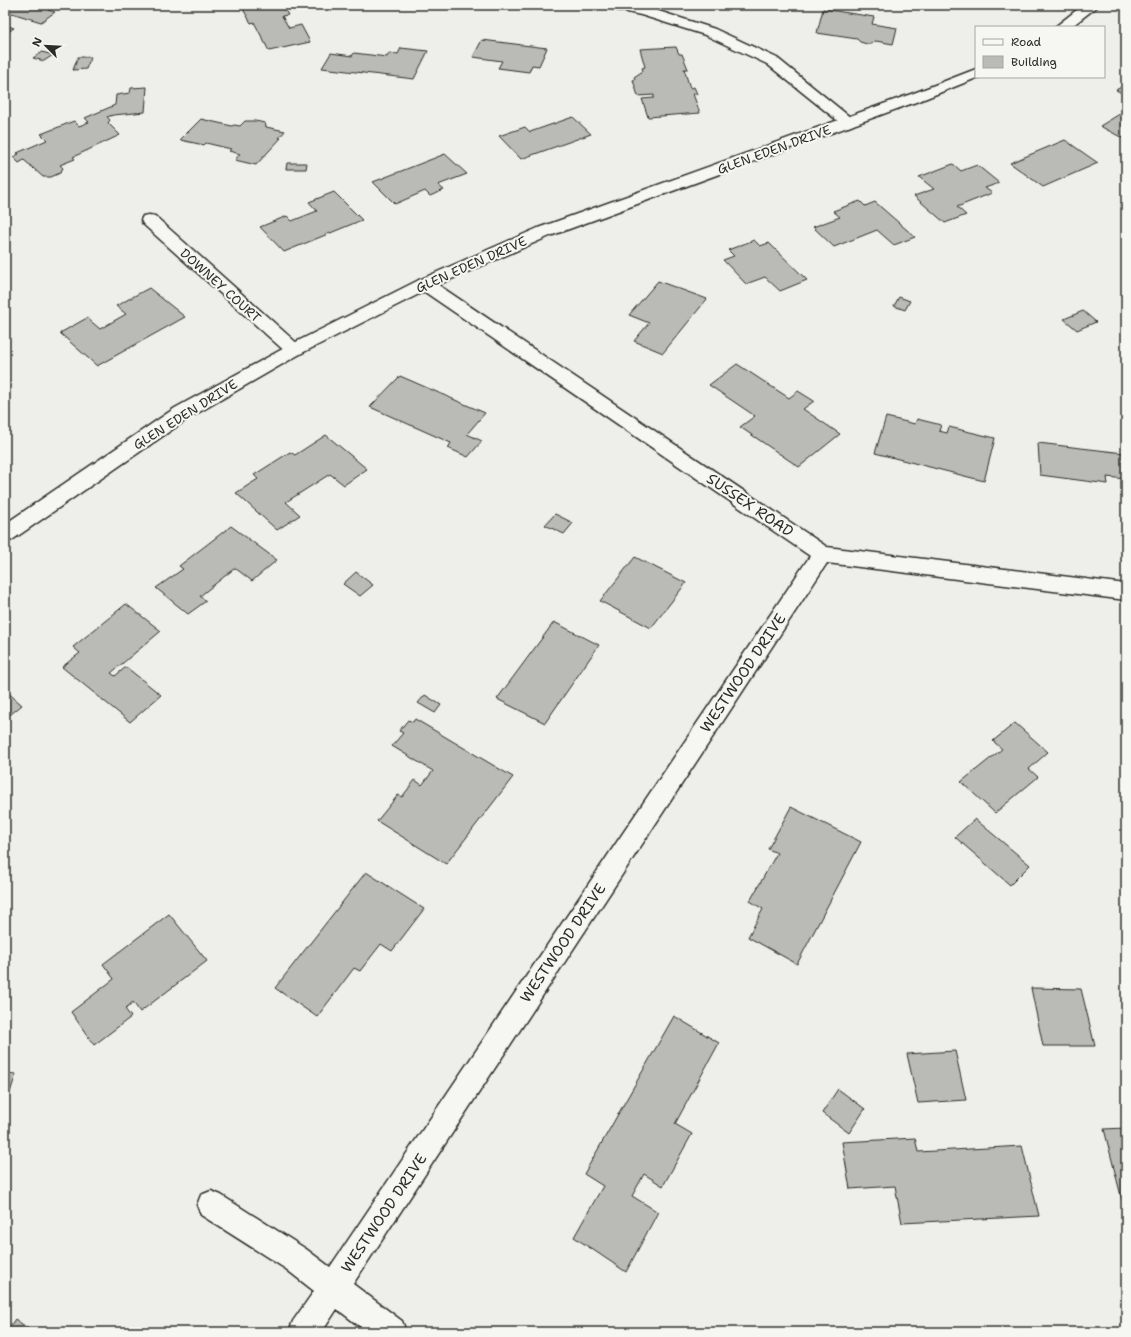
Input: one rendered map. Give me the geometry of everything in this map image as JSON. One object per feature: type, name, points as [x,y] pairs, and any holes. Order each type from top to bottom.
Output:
[{"type":"street","points":[[614,5],[644,11],[710,32],[772,61],[848,122]]},
{"type":"street","points":[[1063,26],[1092,5]]},
{"type":"street","name":"GLEN EDEN DRIVE","points":[[5,534],[182,413],[294,350],[425,284],[544,232],[919,96],[975,72]]},
{"type":"street","name":"DOWNEY COURT","points":[[149,220],[294,350]]},
{"type":"street","name":"SUSSEX ROAD","points":[[425,284],[822,554],[1126,592]]},
{"type":"street","name":"WESTWOOD DRIVE","points":[[304,1332],[822,554]]},
{"type":"street","points":[[211,1206],[296,1258],[391,1332]]},
{"type":"building","points":[[5,5],[54,5],[48,10],[55,12],[41,22],[5,11]]},
{"type":"building","points":[[260,5],[282,5],[288,15],[282,16],[289,28],[301,25],[310,42],[269,51],[254,22],[251,23],[243,9]]},
{"type":"building","points":[[823,9],[874,17],[872,24],[897,28],[893,44],[876,41],[871,44],[867,44],[860,42],[857,39],[817,33]]},
{"type":"building","points":[[5,25],[14,28],[5,34]]},
{"type":"building","points":[[482,40],[547,48],[539,66],[532,65],[529,72],[498,68],[502,61],[473,57]]},
{"type":"building","points":[[676,47],[679,54],[682,54],[688,69],[684,69],[690,88],[694,87],[697,94],[693,94],[700,113],[648,117],[642,99],[654,98],[654,95],[638,96],[633,80],[635,79],[634,77],[643,71],[642,68],[645,67],[640,49]]},
{"type":"building","points":[[401,48],[428,51],[414,79],[322,68],[331,53],[352,56],[354,53],[387,57],[389,53],[398,54]]},
{"type":"building","points":[[42,52],[53,55],[44,61],[33,58]]},
{"type":"building","points":[[78,57],[91,57],[86,69],[73,70]]},
{"type":"building","points":[[1126,84],[1126,95],[1116,90]]},
{"type":"building","points":[[147,87],[145,112],[113,115],[107,117],[110,120],[108,123],[120,135],[73,157],[75,159],[60,165],[63,168],[60,173],[51,177],[43,177],[24,160],[19,163],[13,157],[19,154],[17,153],[47,140],[41,134],[74,121],[79,126],[89,122],[85,118],[115,105],[116,95],[130,93],[131,88]]},
{"type":"building","points":[[1123,112],[1126,114],[1126,140],[1100,126]]},
{"type":"building","points":[[573,117],[591,134],[521,159],[499,136],[525,127],[530,132]]},
{"type":"building","points":[[201,119],[232,126],[240,126],[245,121],[255,121],[265,123],[266,127],[285,131],[279,138],[281,138],[256,165],[235,160],[240,154],[229,151],[231,149],[206,143],[204,145],[180,140]]},
{"type":"building","points":[[1065,140],[1098,163],[1043,187],[1010,163]]},
{"type":"building","points":[[445,154],[467,174],[438,185],[444,190],[430,196],[425,191],[395,204],[373,182]]},
{"type":"building","points":[[287,163],[307,163],[306,169],[286,169]]},
{"type":"building","points":[[953,164],[961,171],[977,165],[999,183],[985,188],[992,193],[957,207],[966,215],[945,223],[914,196],[934,189],[919,177]]},
{"type":"building","points":[[334,192],[362,220],[284,252],[260,227],[287,216],[292,221],[317,211],[309,202]]},
{"type":"building","points":[[860,201],[865,206],[875,202],[915,237],[894,245],[877,230],[834,247],[813,227],[840,217],[833,211]]},
{"type":"building","points":[[754,240],[760,246],[769,243],[807,280],[780,291],[765,277],[746,284],[723,260],[734,256],[728,250]]},
{"type":"building","points":[[658,281],[707,299],[663,353],[634,341],[649,323],[629,315]]},
{"type":"building","points":[[149,288],[185,317],[97,366],[60,333],[87,318],[100,329],[126,314],[116,306]]},
{"type":"building","points":[[899,297],[910,301],[905,310],[894,306]]},
{"type":"building","points":[[1083,311],[1096,322],[1077,330],[1064,319]]},
{"type":"building","points":[[737,364],[789,398],[798,391],[814,401],[803,409],[840,434],[799,467],[740,427],[755,416],[709,385]]},
{"type":"building","points":[[400,376],[485,413],[467,434],[482,441],[468,457],[448,448],[451,443],[370,407]]},
{"type":"building","points":[[886,417],[915,424],[917,419],[941,425],[939,431],[947,433],[949,427],[995,438],[984,481],[875,453]]},
{"type":"building","points":[[326,435],[367,469],[344,485],[330,474],[286,502],[300,515],[277,530],[236,493],[258,479],[254,475],[290,452],[295,455]]},
{"type":"building","points":[[1038,443],[1124,453],[1123,447],[1126,448],[1126,479],[1107,477],[1108,484],[1040,475]]},
{"type":"building","points":[[555,514],[573,523],[564,534],[545,525]]},
{"type":"building","points":[[231,526],[277,560],[252,581],[235,568],[200,596],[206,601],[188,614],[156,588],[183,569],[179,566]]},
{"type":"building","points":[[635,557],[686,583],[651,628],[600,601]]},
{"type":"building","points":[[356,572],[373,585],[360,596],[343,584]]},
{"type":"building","points":[[126,604],[161,631],[111,673],[115,676],[126,667],[161,695],[130,722],[62,667],[80,653],[73,647]]},
{"type":"building","points":[[554,622],[599,645],[545,723],[497,699]]},
{"type":"building","points":[[5,690],[22,705],[5,719]]},
{"type":"building","points":[[425,695],[441,705],[435,713],[418,703]]},
{"type":"building","points":[[415,719],[513,777],[446,864],[377,821],[398,795],[402,797],[415,780],[422,785],[433,771],[392,746],[403,733],[399,731],[408,720],[413,722]]},
{"type":"building","points":[[1015,723],[1048,752],[1029,769],[1038,777],[995,813],[961,782],[1002,749],[993,741]]},
{"type":"building","points":[[791,807],[861,842],[797,964],[748,937],[763,909],[750,901],[777,853],[768,849]]},
{"type":"building","points":[[975,819],[1030,865],[1010,885],[955,837]]},
{"type":"building","points":[[366,872],[424,909],[392,951],[381,944],[360,971],[354,968],[317,1017],[275,988]]},
{"type":"building","points":[[169,914],[207,961],[140,1012],[133,1002],[125,1009],[131,1017],[94,1045],[71,1012],[114,979],[103,964]]},
{"type":"building","points":[[1031,988],[1081,989],[1095,1046],[1043,1046]]},
{"type":"building","points":[[674,1016],[719,1043],[675,1124],[692,1134],[663,1186],[644,1174],[632,1196],[658,1212],[626,1272],[574,1237],[603,1186],[584,1174]]},
{"type":"building","points":[[955,1051],[966,1100],[918,1103],[907,1054]]},
{"type":"building","points":[[5,1073],[16,1074],[5,1108]]},
{"type":"building","points":[[838,1089],[865,1109],[849,1133],[822,1113]]},
{"type":"building","points":[[1126,1128],[1126,1200],[1122,1200],[1104,1129]]},
{"type":"building","points":[[915,1138],[918,1152],[1022,1146],[1039,1216],[902,1223],[895,1186],[850,1189],[842,1142]]},
{"type":"building","points":[[15,1319],[33,1332],[6,1332]]}]
